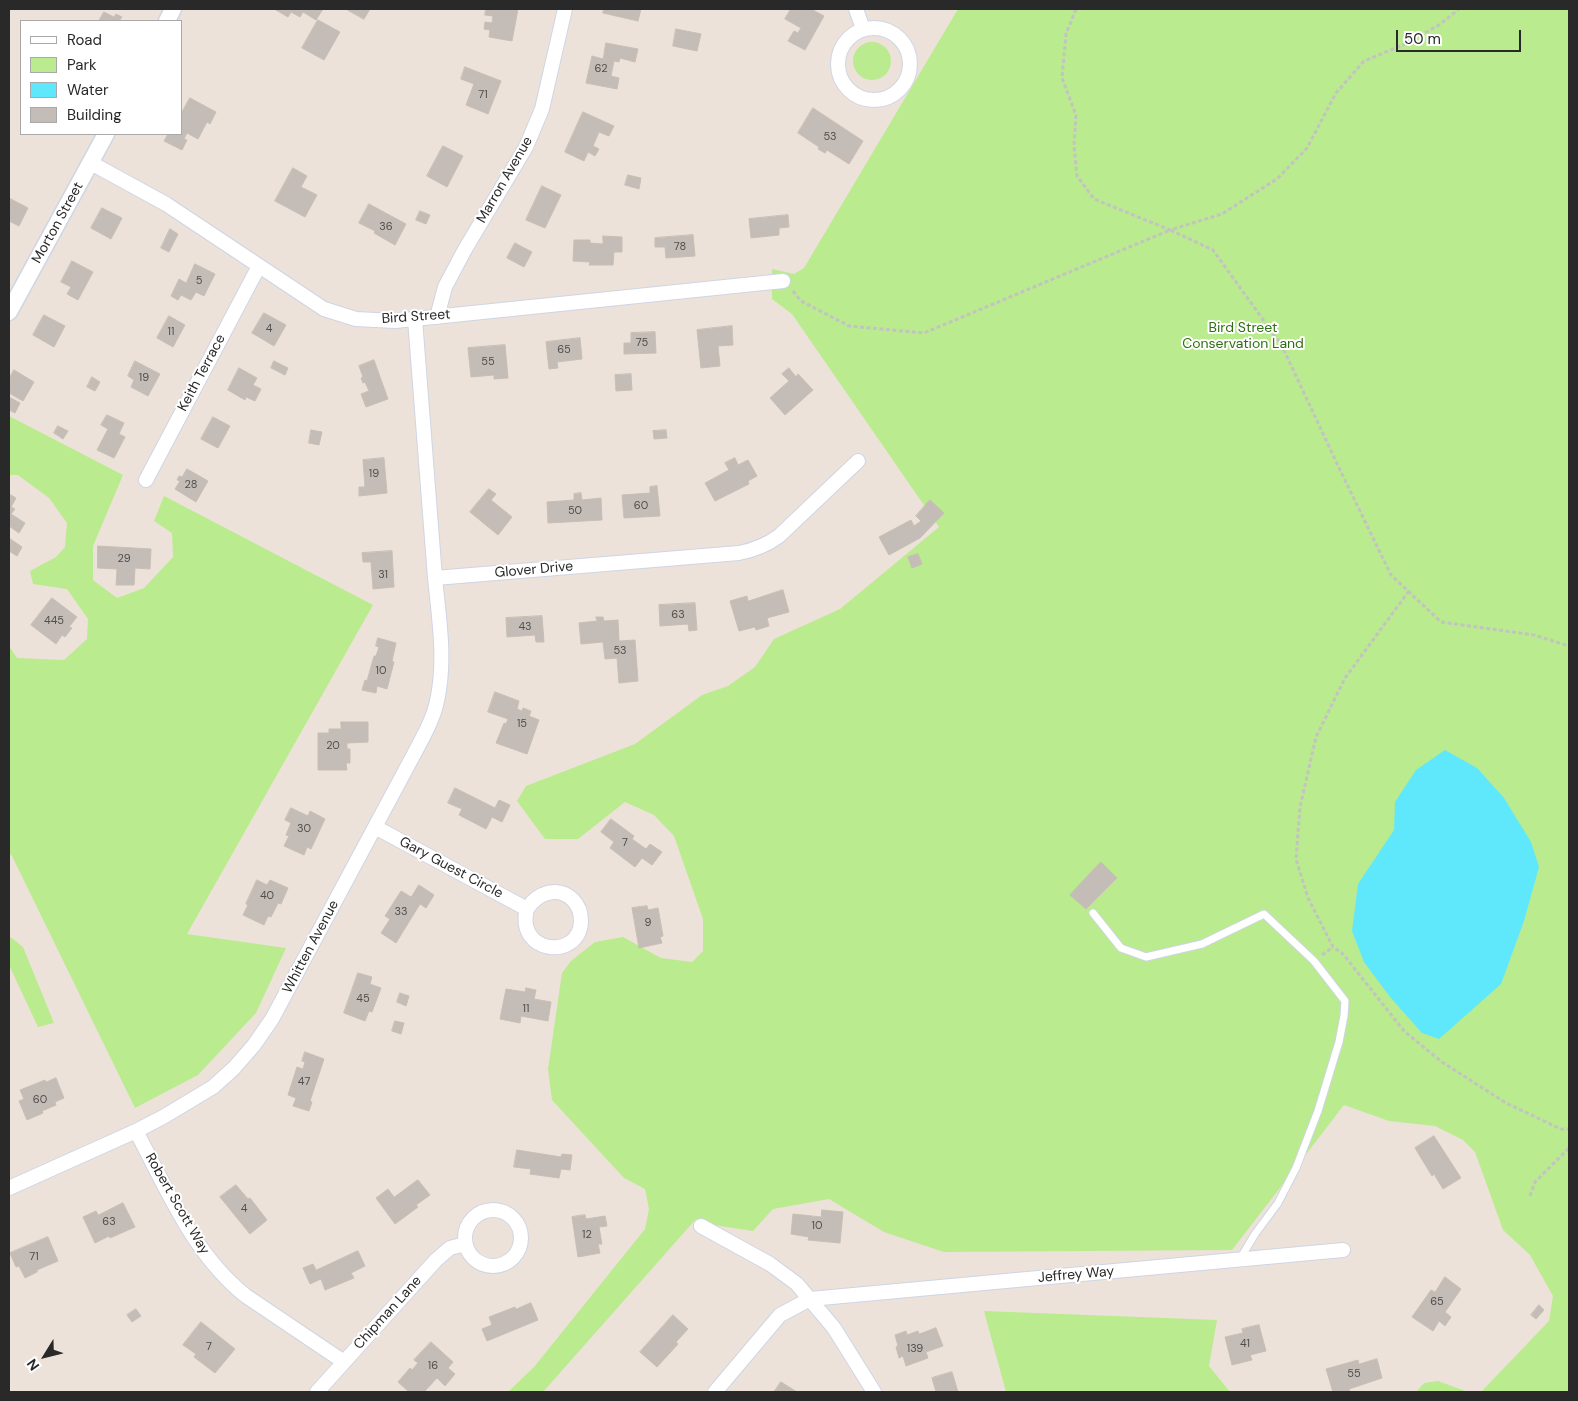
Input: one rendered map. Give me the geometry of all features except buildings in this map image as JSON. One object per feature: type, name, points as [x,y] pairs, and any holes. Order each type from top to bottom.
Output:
[{"type":"street","name":"Marron Avenue","points":[[437,316],[445,287],[464,251],[526,147],[542,110],[566,9]]},
{"type":"street","points":[[856,9],[863,29]]},
{"type":"street","points":[[863,29],[887,30],[898,37],[906,46],[910,58],[910,70],[906,82],[898,91],[887,98],[875,100],[862,98],[853,93],[845,84],[840,74],[838,64],[840,52],[845,42],[853,34],[863,29]]},
{"type":"street","name":"Morton Street","points":[[9,309],[105,135]]},
{"type":"street","name":"Bird Street","points":[[91,163],[166,204],[324,309],[356,319],[389,321],[415,319],[783,281]]},
{"type":"street","name":"Keith Terrace","points":[[146,480],[259,266]]},
{"type":"street","points":[[415,319],[435,578]]},
{"type":"street","name":"Glover Drive","points":[[435,578],[750,551],[779,536],[858,460]]},
{"type":"street","name":"Whitten Avenue","points":[[9,1188],[136,1131],[184,1105],[213,1087],[234,1068],[254,1044],[284,997],[423,738],[437,703],[441,681],[441,656],[435,578]]},
{"type":"street","name":"Gary Guest Circle","points":[[375,827],[528,909]]},
{"type":"street","points":[[553,892],[564,894],[573,900],[579,909],[581,920],[579,930],[573,940],[564,946],[554,948],[543,946],[534,940],[528,931],[526,920],[528,909],[534,900],[542,894],[553,892]]},
{"type":"street","name":"Robert Scott Way","points":[[136,1131],[190,1232],[217,1269],[246,1296],[344,1362]]},
{"type":"street","points":[[486,1210],[497,1210],[507,1214],[516,1221],[520,1231],[517,1253],[509,1261],[499,1265],[488,1266],[478,1262],[470,1254],[465,1244],[465,1233],[468,1223],[476,1215],[486,1210]]},
{"type":"street","points":[[701,1226],[770,1264],[797,1284],[834,1328],[874,1392]]},
{"type":"street","name":"Chipman Lane","points":[[316,1392],[436,1260],[450,1248],[465,1244]]},
{"type":"street","name":"Jeffrey Way","points":[[810,1299],[1343,1250]]},
{"type":"street","points":[[715,1392],[780,1315],[810,1299]]},
{"type":"lane","points":[[1093,913],[1121,948],[1146,957],[1202,944],[1264,914],[1314,961],[1345,1001],[1339,1042],[1318,1111],[1296,1168],[1278,1203],[1254,1234],[1240,1260]]},
{"type":"path","points":[[1076,9],[1066,34],[1062,78],[1076,115],[1074,145],[1077,176],[1094,199],[1170,230],[1212,250],[1282,346],[1391,574],[1441,622],[1534,635],[1569,646]]},
{"type":"path","points":[[783,281],[801,301],[849,326],[924,333],[1170,230],[1222,214],[1277,179],[1306,148],[1336,93],[1364,61],[1403,45],[1439,25],[1459,9]]},
{"type":"path","points":[[1409,591],[1345,678],[1316,737],[1300,807],[1296,859],[1308,898],[1333,947],[1343,954],[1404,1031],[1442,1062],[1506,1104],[1561,1129],[1569,1129]]},
{"type":"path","points":[[1530,1196],[1535,1182],[1569,1148]]},
{"type":"green space","name":"Bird Street Conservation Land","points":[[958,9],[1569,9],[1569,1392],[1481,1392],[1549,1321],[1553,1296],[1530,1255],[1503,1230],[1475,1152],[1463,1140],[1435,1126],[1389,1121],[1344,1105],[1232,1250],[944,1252],[884,1232],[829,1199],[773,1209],[753,1231],[707,1224],[696,1219],[543,1392],[508,1392],[534,1367],[645,1229],[649,1209],[645,1189],[624,1178],[552,1100],[548,1069],[562,973],[571,961],[595,942],[623,937],[661,958],[692,962],[703,951],[703,919],[674,836],[654,815],[625,802],[578,839],[545,839],[517,801],[526,786],[635,744],[702,695],[728,686],[755,667],[774,639],[840,609],[939,527],[792,314],[772,299],[772,269],[794,274],[804,268]]},
{"type":"green space","points":[[872,42],[886,47],[891,61],[886,75],[872,80],[858,75],[853,61],[858,47]]},
{"type":"green space","points":[[9,416],[123,475],[93,546],[93,580],[117,598],[144,588],[173,557],[172,533],[154,521],[164,496],[373,605],[187,934],[286,948],[256,1013],[198,1075],[135,1108],[9,853],[9,646],[17,658],[64,660],[87,639],[88,619],[67,589],[33,584],[30,571],[56,557],[65,547],[67,523],[49,498],[18,475],[9,475]]},
{"type":"green space","points":[[9,936],[23,947],[54,1023],[38,1027],[9,965]]},
{"type":"green space","points":[[984,1311],[1217,1320],[1209,1366],[1230,1392],[1006,1392]]},
{"type":"green space","points":[[1438,1381],[1468,1392],[1416,1392],[1424,1383]]},
{"type":"water","points":[[1445,750],[1477,768],[1504,798],[1531,842],[1539,867],[1524,921],[1501,984],[1439,1039],[1422,1033],[1390,997],[1364,962],[1352,931],[1358,884],[1394,830],[1395,802],[1416,770]]}]
